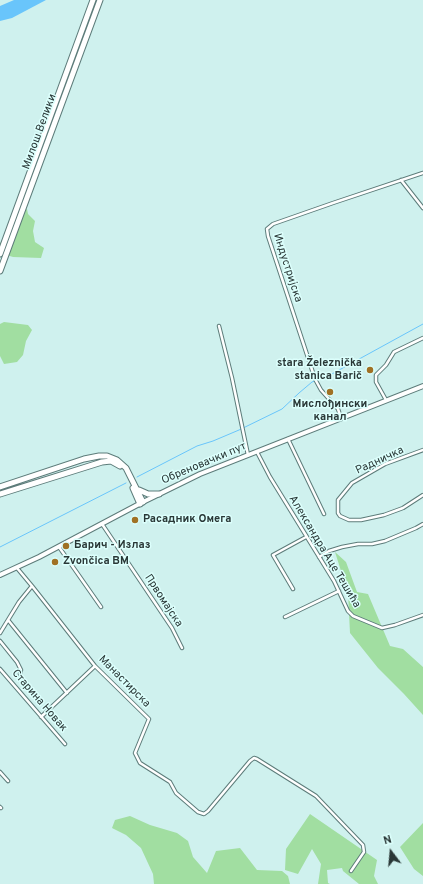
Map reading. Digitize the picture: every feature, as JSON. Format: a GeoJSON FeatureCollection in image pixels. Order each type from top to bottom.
{"type":"FeatureCollection","features":[{"type":"Feature","properties":{"kind":"highway","name":"Милош Велики"},"geometry":{"type":"LineString","coordinates":[[0,271],[71,68],[93,0]]}},
{"type":"Feature","properties":{"kind":"highway","name":"Милош Велики"},"geometry":{"type":"LineString","coordinates":[[0,254],[71,68],[100,0]]}},
{"type":"Feature","properties":{"kind":"highway"},"geometry":{"type":"LineString","coordinates":[[2,486],[84,459],[103,456],[114,459],[123,465],[138,489],[142,503]]}},
{"type":"Feature","properties":{"kind":"highway"},"geometry":{"type":"LineString","coordinates":[[0,494],[107,461],[115,463],[124,470],[142,503]]}},
{"type":"Feature","properties":{"kind":"highway"},"geometry":{"type":"LineString","coordinates":[[138,489],[148,494],[159,494]]}},
{"type":"Feature","properties":{"kind":"main road","name":"Обреновачки пут"},"geometry":{"type":"LineString","coordinates":[[0,575],[17,568],[200,474],[423,386]]}},
{"type":"Feature","properties":{"kind":"street","name":"Индустријска"},"geometry":{"type":"LineString","coordinates":[[342,418],[336,406],[321,390],[315,379],[268,236],[268,229],[273,224],[423,173]]}},
{"type":"Feature","properties":{"kind":"street"},"geometry":{"type":"LineString","coordinates":[[401,180],[423,208]]}},
{"type":"Feature","properties":{"kind":"street"},"geometry":{"type":"LineString","coordinates":[[219,326],[232,378],[248,455]]}},
{"type":"Feature","properties":{"kind":"street"},"geometry":{"type":"LineString","coordinates":[[386,401],[375,378],[387,364],[394,352],[423,338]]}},
{"type":"Feature","properties":{"kind":"street"},"geometry":{"type":"LineString","coordinates":[[288,439],[324,514]]}},
{"type":"Feature","properties":{"kind":"street","name":"Радничка"},"geometry":{"type":"LineString","coordinates":[[423,450],[386,464],[352,483],[338,500],[337,510],[342,518],[349,520],[361,520],[384,515],[403,508],[423,495]]}},
{"type":"Feature","properties":{"kind":"street","name":"Александра Аце Тешића"},"geometry":{"type":"LineString","coordinates":[[257,451],[270,477],[339,591],[348,612],[353,616],[382,628],[395,626],[423,615]]}},
{"type":"Feature","properties":{"kind":"street","name":"Првомајска"},"geometry":{"type":"LineString","coordinates":[[102,524],[172,628],[182,648]]}},
{"type":"Feature","properties":{"kind":"street"},"geometry":{"type":"LineString","coordinates":[[319,557],[335,549],[358,544],[372,544],[385,541],[423,524]]}},
{"type":"Feature","properties":{"kind":"street"},"geometry":{"type":"LineString","coordinates":[[293,589],[273,555],[306,537]]}},
{"type":"Feature","properties":{"kind":"street"},"geometry":{"type":"LineString","coordinates":[[59,546],[100,607]]}},
{"type":"Feature","properties":{"kind":"street","name":"Манастирска"},"geometry":{"type":"LineString","coordinates":[[17,568],[95,666],[148,719],[135,753],[140,763],[170,782],[176,793],[198,812],[204,814],[250,761],[256,758],[316,796],[363,845],[364,852],[351,871]]}},
{"type":"Feature","properties":{"kind":"street"},"geometry":{"type":"LineString","coordinates":[[0,633],[19,602],[32,586]]}},
{"type":"Feature","properties":{"kind":"street"},"geometry":{"type":"LineString","coordinates":[[285,617],[339,591]]}},
{"type":"Feature","properties":{"kind":"street"},"geometry":{"type":"LineString","coordinates":[[8,620],[67,693]]}},
{"type":"Feature","properties":{"kind":"street"},"geometry":{"type":"LineString","coordinates":[[0,641],[17,662],[21,670],[20,674]]}},
{"type":"Feature","properties":{"kind":"street"},"geometry":{"type":"LineString","coordinates":[[41,717],[95,666]]}},
{"type":"Feature","properties":{"kind":"street","name":"Старина Новак"},"geometry":{"type":"LineString","coordinates":[[0,669],[65,744]]}},
{"type":"Feature","properties":{"kind":"street"},"geometry":{"type":"LineString","coordinates":[[0,772],[8,781]]}},
{"type":"Feature","properties":{"kind":"green space"},"geometry":{"type":"Polygon","coordinates":[[[27,209],[28,214],[35,221],[33,231],[35,242],[44,248],[41,258],[13,257],[0,253],[0,243],[10,235],[16,226],[18,212],[27,209]]]}},
{"type":"Feature","properties":{"kind":"green space"},"geometry":{"type":"Polygon","coordinates":[[[4,322],[28,325],[32,330],[26,341],[23,355],[17,362],[4,364],[0,356],[0,324],[4,322]]]}},
{"type":"Feature","properties":{"kind":"green space"},"geometry":{"type":"Polygon","coordinates":[[[335,552],[346,562],[357,592],[368,594],[390,646],[403,649],[423,667],[423,715],[378,668],[350,633],[348,593],[335,552]]]}},
{"type":"Feature","properties":{"kind":"green space"},"geometry":{"type":"Polygon","coordinates":[[[310,814],[377,860],[374,876],[378,884],[359,884],[343,871],[342,868],[327,870],[328,883],[330,884],[318,884],[321,864],[312,849],[298,874],[285,870],[286,849],[310,814]]]}},
{"type":"Feature","properties":{"kind":"green space"},"geometry":{"type":"Polygon","coordinates":[[[130,816],[150,825],[177,833],[188,841],[193,857],[207,873],[216,851],[240,848],[257,870],[282,871],[288,876],[290,884],[154,884],[153,874],[141,848],[126,835],[112,828],[115,820],[130,816]]]}},
{"type":"Feature","properties":{"kind":"green space"},"geometry":{"type":"Polygon","coordinates":[[[423,823],[423,876],[414,869],[400,847],[423,823]]]}},
{"type":"Feature","properties":{"kind":"water"},"geometry":{"type":"Polygon","coordinates":[[[14,0],[46,0],[12,18],[0,21],[0,6],[14,0]]]}},
{"type":"Feature","properties":{"kind":"waterway"},"geometry":{"type":"LineString","coordinates":[[137,477],[197,446],[239,430],[282,409],[312,382],[330,375],[423,324]]}},
{"type":"Feature","properties":{"kind":"waterway"},"geometry":{"type":"LineString","coordinates":[[0,547],[126,483]]}},
{"type":"Feature","properties":{"kind":"place","name":"stara Železnička stanica Barič"},"geometry":{"type":"Point","coordinates":[370,370]}},
{"type":"Feature","properties":{"kind":"place","name":"Мислођински канал"},"geometry":{"type":"Point","coordinates":[330,392]}},
{"type":"Feature","properties":{"kind":"place","name":"Расадник Омега"},"geometry":{"type":"Point","coordinates":[135,520]}},
{"type":"Feature","properties":{"kind":"place","name":"Барич - Излаз"},"geometry":{"type":"Point","coordinates":[66,546]}},
{"type":"Feature","properties":{"kind":"place","name":"Zvončica BM"},"geometry":{"type":"Point","coordinates":[55,562]}}]}
